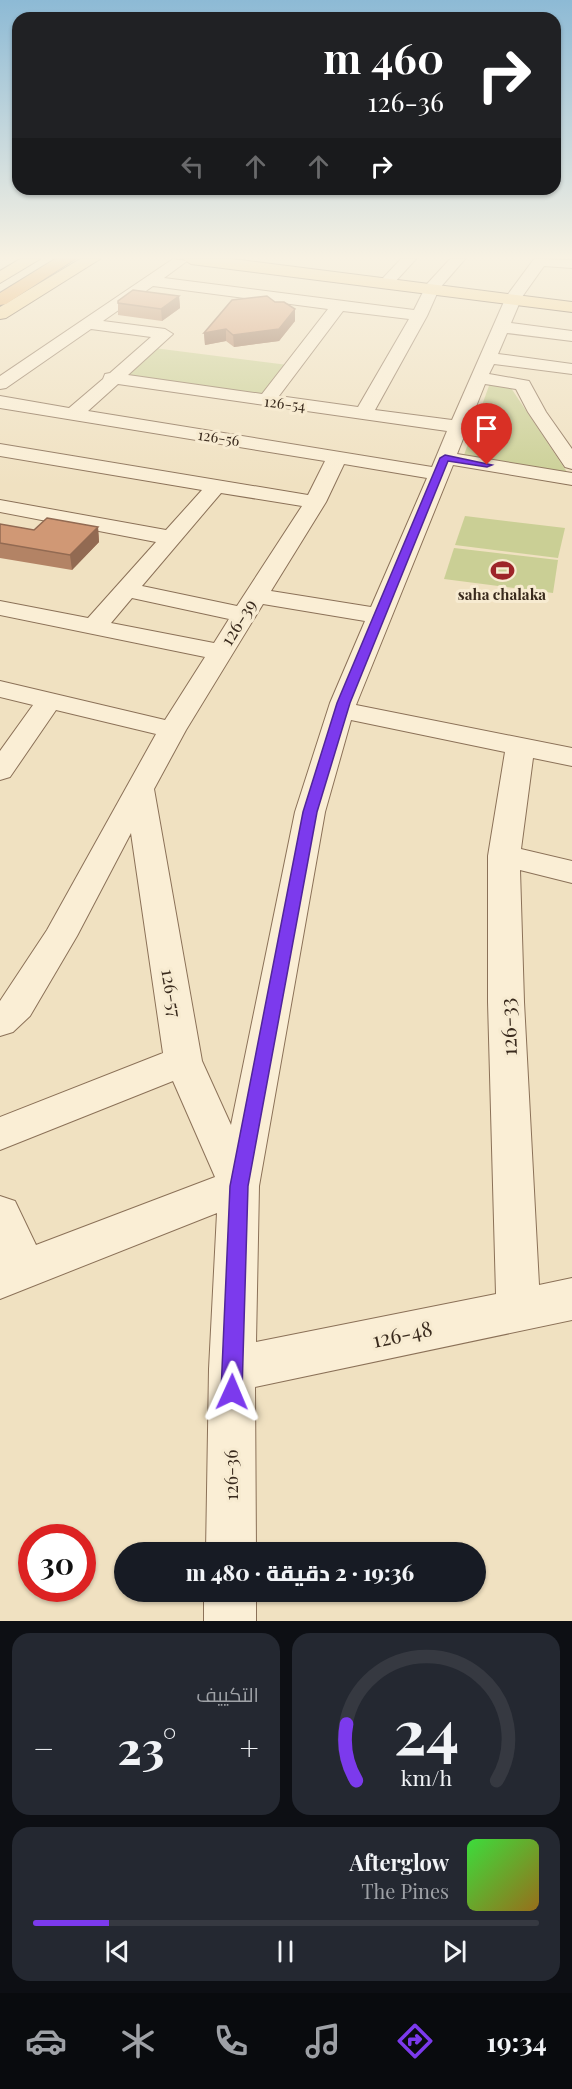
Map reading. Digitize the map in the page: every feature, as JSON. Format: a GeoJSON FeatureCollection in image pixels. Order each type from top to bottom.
{"type":"FeatureCollection","features":[{"type":"Feature","properties":{"kind":"street"},"geometry":{"type":"LineString","coordinates":[[0,384],[72,335]]}},
{"type":"Feature","properties":{"kind":"street"},"geometry":{"type":"LineString","coordinates":[[73,414],[111,378],[164,335]]}},
{"type":"Feature","properties":{"kind":"street"},"geometry":{"type":"LineString","coordinates":[[266,401],[317,335]]}},
{"type":"Feature","properties":{"kind":"street"},"geometry":{"type":"LineString","coordinates":[[364,413],[408,335]]}},
{"type":"Feature","properties":{"kind":"street","name":"126-36"},"geometry":{"type":"LineString","coordinates":[[231,1542],[232,1369],[239,1186],[310,812],[341,710],[497,335]]}},
{"type":"Feature","properties":{"kind":"street"},"geometry":{"type":"LineString","coordinates":[[483,368],[572,369]]}},
{"type":"Feature","properties":{"kind":"street"},"geometry":{"type":"LineString","coordinates":[[483,368],[523,385],[537,412],[572,463]]}},
{"type":"Feature","properties":{"kind":"street","name":"126-54"},"geometry":{"type":"LineString","coordinates":[[111,378],[458,427]]}},
{"type":"Feature","properties":{"kind":"street","name":"126-56"},"geometry":{"type":"LineString","coordinates":[[0,402],[338,456],[442,466]]}},
{"type":"Feature","properties":{"kind":"street"},"geometry":{"type":"LineString","coordinates":[[0,450],[315,502]]}},
{"type":"Feature","properties":{"kind":"street","name":"126-39"},"geometry":{"type":"LineString","coordinates":[[0,1022],[17,1005],[60,936],[172,730],[315,502],[338,456]]}},
{"type":"Feature","properties":{"kind":"street"},"geometry":{"type":"LineString","coordinates":[[442,466],[572,479]]}},
{"type":"Feature","properties":{"kind":"street"},"geometry":{"type":"LineString","coordinates":[[95,626],[216,486]]}},
{"type":"Feature","properties":{"kind":"street"},"geometry":{"type":"LineString","coordinates":[[0,506],[172,538]]}},
{"type":"Feature","properties":{"kind":"street"},"geometry":{"type":"LineString","coordinates":[[126,590],[249,605],[380,616]]}},
{"type":"Feature","properties":{"kind":"street"},"geometry":{"type":"LineString","coordinates":[[0,608],[220,652]]}},
{"type":"Feature","properties":{"kind":"street"},"geometry":{"type":"LineString","coordinates":[[0,689],[172,730]]}},
{"type":"Feature","properties":{"kind":"street"},"geometry":{"type":"LineString","coordinates":[[0,771],[50,700]]}},
{"type":"Feature","properties":{"kind":"street"},"geometry":{"type":"LineString","coordinates":[[341,710],[572,757]]}},
{"type":"Feature","properties":{"kind":"street","name":"126-33"},"geometry":{"type":"LineString","coordinates":[[518,1309],[506,1002],[504,856],[520,747]]}},
{"type":"Feature","properties":{"kind":"street","name":"126-57"},"geometry":{"type":"LineString","coordinates":[[140,790],[183,1061],[239,1186]]}},
{"type":"Feature","properties":{"kind":"street"},"geometry":{"type":"LineString","coordinates":[[504,856],[572,872]]}},
{"type":"Feature","properties":{"kind":"street"},"geometry":{"type":"LineString","coordinates":[[0,1134],[183,1061]]}},
{"type":"Feature","properties":{"kind":"street"},"geometry":{"type":"LineString","coordinates":[[0,1214],[13,1274],[239,1186]]}},
{"type":"Feature","properties":{"kind":"street","name":"126-48"},"geometry":{"type":"LineString","coordinates":[[232,1369],[572,1299]]}},
{"type":"Feature","properties":{"kind":"street"},"geometry":{"type":"LineString","coordinates":[[230,1602],[230,1621]]}},
{"type":"Feature","properties":{"kind":"green space"},"geometry":{"type":"Polygon","coordinates":[[[154,348],[288,365],[260,397],[122,376],[154,348]]]}},
{"type":"Feature","properties":{"kind":"green space"},"geometry":{"type":"Polygon","coordinates":[[[490,383],[509,385],[567,472],[464,455],[490,383]]]}},
{"type":"Feature","properties":{"kind":"green space","name":"saha chalaka"},"geometry":{"type":"Polygon","coordinates":[[[465,516],[565,528],[558,558],[455,545],[465,516]]]}},
{"type":"Feature","properties":{"kind":"green space","name":"saha chalaka"},"geometry":{"type":"Polygon","coordinates":[[[454,548],[558,560],[553,593],[444,579],[454,548]]]}},
{"type":"Feature","properties":{"kind":"building"},"geometry":{"type":"Polygon","coordinates":[[[47,518],[98,527],[70,555],[0,543],[0,524],[34,530],[47,518]]]}},
{"type":"Feature","properties":{"kind":"place","name":"saha chalaka"},"geometry":{"type":"Point","coordinates":[502,570]}},
{"type":"Feature","properties":{"kind":"route"},"geometry":{"type":"LineString","coordinates":[[232,1392],[239,1186],[310,812],[344,703],[445,458],[487,465]]}}]}
